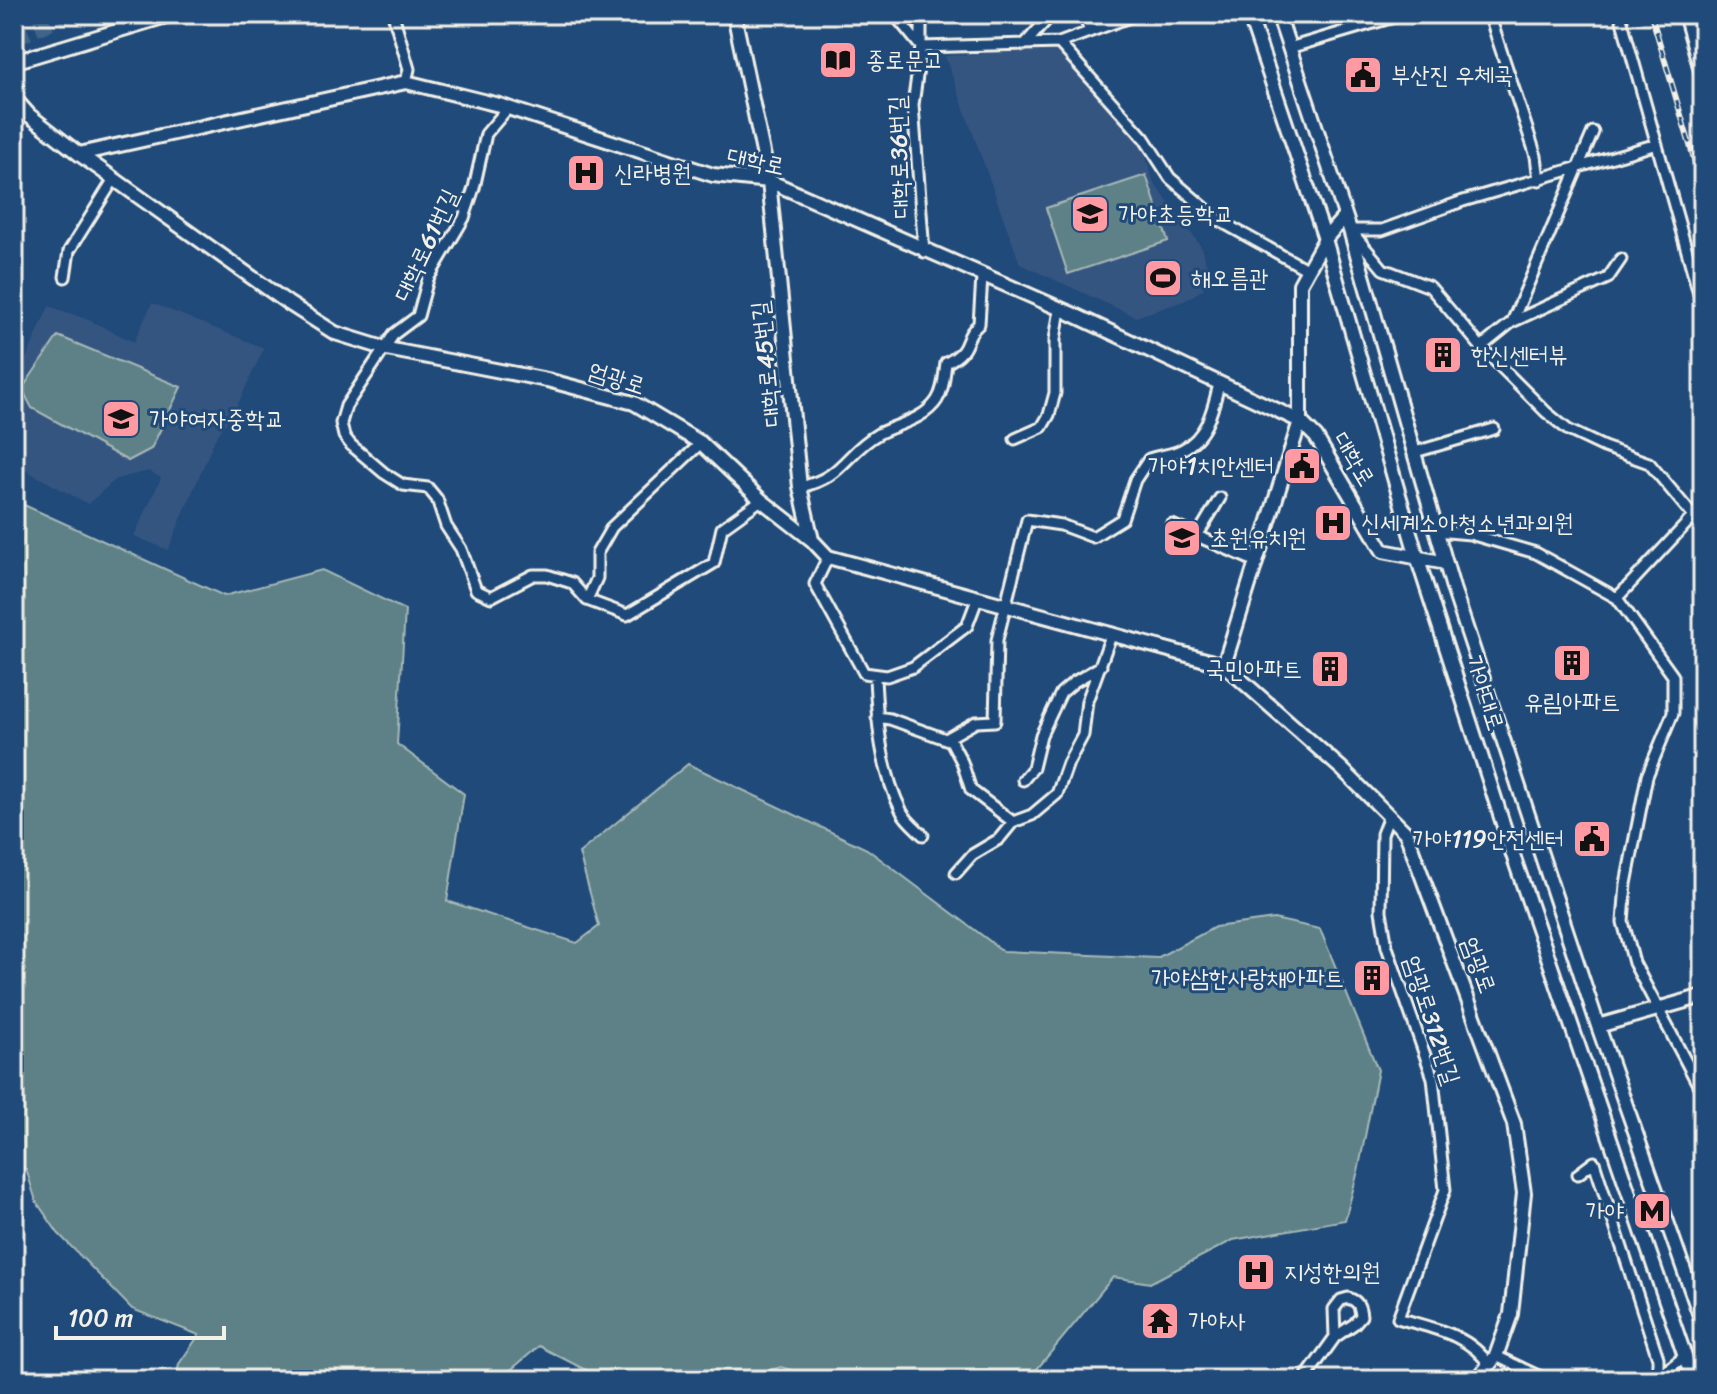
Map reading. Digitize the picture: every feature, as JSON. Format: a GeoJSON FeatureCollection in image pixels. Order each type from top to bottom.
{"type":"FeatureCollection","features":[{"type":"Feature","properties":{"kind":"main road"},"geometry":{"type":"LineString","coordinates":[[16,61],[173,14]]}},
{"type":"Feature","properties":{"kind":"main road","name":"대학로45번길"},"geometry":{"type":"LineString","coordinates":[[734,14],[769,181],[800,487],[812,540]]}},
{"type":"Feature","properties":{"kind":"main road","name":"가야대로"},"geometry":{"type":"LineString","coordinates":[[1249,14],[1325,239],[1417,557],[1515,861],[1693,1380]]}},
{"type":"Feature","properties":{"kind":"main road","name":"가야대로"},"geometry":{"type":"LineString","coordinates":[[1278,14],[1350,230],[1446,563],[1598,1026],[1703,1324]]}},
{"type":"Feature","properties":{"kind":"main road"},"geometry":{"type":"LineString","coordinates":[[1685,14],[1703,77]]}},
{"type":"Feature","properties":{"kind":"main road","name":"대학로"},"geometry":{"type":"LineString","coordinates":[[79,154],[406,82],[508,108],[713,175],[769,181],[924,252],[1060,309],[1300,421],[1316,437],[1383,551],[1446,563]]}},
{"type":"Feature","properties":{"kind":"main road","name":"엄광로"},"geometry":{"type":"LineString","coordinates":[[14,98],[29,115],[79,154],[335,333],[387,349],[547,380],[634,403],[701,443],[828,557],[1224,665],[1342,769],[1406,833],[1514,1124],[1524,1193],[1511,1314],[1492,1360],[1477,1380]]}},
{"type":"Feature","properties":{"kind":"main road","name":"대학로"},"geometry":{"type":"LineString","coordinates":[[1258,558],[1300,421],[1300,284],[1325,239],[1345,216]]}},
{"type":"Feature","properties":{"kind":"main road"},"geometry":{"type":"LineString","coordinates":[[1224,665],[1258,558]]}},
{"type":"Feature","properties":{"kind":"main road"},"geometry":{"type":"LineString","coordinates":[[1598,1026],[1703,996]]}},
{"type":"Feature","properties":{"kind":"street"},"geometry":{"type":"LineString","coordinates":[[393,14],[409,69],[406,82]]}},
{"type":"Feature","properties":{"kind":"street"},"geometry":{"type":"LineString","coordinates":[[894,14],[921,47],[1059,43],[1138,14]]}},
{"type":"Feature","properties":{"kind":"street","name":"대학로36번길"},"geometry":{"type":"LineString","coordinates":[[921,14],[921,47],[913,105],[924,252]]}},
{"type":"Feature","properties":{"kind":"street"},"geometry":{"type":"LineString","coordinates":[[1024,45],[1052,14]]}},
{"type":"Feature","properties":{"kind":"street"},"geometry":{"type":"LineString","coordinates":[[1083,14],[1090,31]]}},
{"type":"Feature","properties":{"kind":"street"},"geometry":{"type":"LineString","coordinates":[[1289,48],[1404,14]]}},
{"type":"Feature","properties":{"kind":"street"},"geometry":{"type":"LineString","coordinates":[[1620,14],[1703,308]]}},
{"type":"Feature","properties":{"kind":"street"},"geometry":{"type":"LineString","coordinates":[[1492,23],[1536,156],[1539,180]]}},
{"type":"Feature","properties":{"kind":"street"},"geometry":{"type":"LineString","coordinates":[[1059,43],[1144,138],[1170,178],[1220,221],[1308,270]]}},
{"type":"Feature","properties":{"kind":"street","name":"대학로61번길"},"geometry":{"type":"LineString","coordinates":[[508,108],[486,134],[464,218],[428,279],[418,316],[394,334],[387,349],[346,406],[341,423],[344,436],[355,450],[384,473],[403,485],[428,488],[437,499],[476,590],[491,597],[533,575],[547,575],[572,583],[587,600]]}},
{"type":"Feature","properties":{"kind":"street"},"geometry":{"type":"LineString","coordinates":[[1512,322],[1593,132]]}},
{"type":"Feature","properties":{"kind":"street"},"geometry":{"type":"LineString","coordinates":[[1350,230],[1382,230],[1463,201],[1657,144]]}},
{"type":"Feature","properties":{"kind":"street"},"geometry":{"type":"LineString","coordinates":[[65,277],[69,251],[114,179]]}},
{"type":"Feature","properties":{"kind":"street"},"geometry":{"type":"LineString","coordinates":[[1350,230],[1383,269],[1430,287],[1481,347],[1546,412],[1568,430],[1649,463],[1694,517]]}},
{"type":"Feature","properties":{"kind":"street"},"geometry":{"type":"LineString","coordinates":[[1481,347],[1512,322],[1608,278],[1621,259]]}},
{"type":"Feature","properties":{"kind":"street"},"geometry":{"type":"LineString","coordinates":[[800,487],[820,483],[830,477],[878,434],[910,422],[936,402],[943,387],[946,363],[959,356],[967,346],[971,330],[979,324],[982,277]]}},
{"type":"Feature","properties":{"kind":"street"},"geometry":{"type":"LineString","coordinates":[[1015,439],[1042,427],[1049,415],[1055,393],[1055,340],[1060,309]]}},
{"type":"Feature","properties":{"kind":"street"},"geometry":{"type":"LineString","coordinates":[[946,739],[976,722],[995,721],[997,640],[1027,520],[1061,525],[1093,537],[1109,529],[1122,519],[1135,480],[1149,459],[1179,452],[1197,439],[1213,413],[1219,384]]}},
{"type":"Feature","properties":{"kind":"street"},"geometry":{"type":"LineString","coordinates":[[1415,452],[1494,429]]}},
{"type":"Feature","properties":{"kind":"street"},"geometry":{"type":"LineString","coordinates":[[701,443],[612,527],[597,553],[597,578],[587,600],[627,615],[714,563],[722,528],[761,500]]}},
{"type":"Feature","properties":{"kind":"street"},"geometry":{"type":"LineString","coordinates":[[1197,536],[1220,498]]}},
{"type":"Feature","properties":{"kind":"street"},"geometry":{"type":"LineString","coordinates":[[1617,598],[1703,506]]}},
{"type":"Feature","properties":{"kind":"street"},"geometry":{"type":"LineString","coordinates":[[1172,525],[1258,558]]}},
{"type":"Feature","properties":{"kind":"street"},"geometry":{"type":"LineString","coordinates":[[1436,531],[1470,534],[1536,553],[1617,598],[1673,676],[1673,713],[1647,776],[1626,884],[1623,922],[1634,963],[1703,1094]]}},
{"type":"Feature","properties":{"kind":"street"},"geometry":{"type":"LineString","coordinates":[[828,557],[815,584],[864,673],[875,677],[913,667],[967,626],[978,597]]}},
{"type":"Feature","properties":{"kind":"street"},"geometry":{"type":"LineString","coordinates":[[956,873],[972,855],[999,839],[1013,822],[1032,815],[1057,794],[1068,763],[1083,735],[1087,701],[1112,633]]}},
{"type":"Feature","properties":{"kind":"street"},"geometry":{"type":"LineString","coordinates":[[1023,780],[1033,768],[1041,735],[1061,693],[1101,666]]}},
{"type":"Feature","properties":{"kind":"street"},"geometry":{"type":"LineString","coordinates":[[875,677],[877,717],[888,774],[903,814],[923,835]]}},
{"type":"Feature","properties":{"kind":"street"},"geometry":{"type":"LineString","coordinates":[[877,717],[951,741],[971,790],[1013,822]]}},
{"type":"Feature","properties":{"kind":"street","name":"엄광로312번길"},"geometry":{"type":"LineString","coordinates":[[1389,816],[1382,834],[1381,911],[1387,947],[1433,1078],[1445,1190],[1398,1318],[1463,1339],[1492,1360]]}},
{"type":"Feature","properties":{"kind":"street"},"geometry":{"type":"LineString","coordinates":[[1578,1174],[1594,1162],[1658,1358],[1656,1378]]}},
{"type":"Feature","properties":{"kind":"street"},"geometry":{"type":"LineString","coordinates":[[1304,1380],[1335,1337],[1361,1316],[1359,1305],[1348,1298],[1334,1309],[1335,1337]]}},
{"type":"Feature","properties":{"kind":"street"},"geometry":{"type":"LineString","coordinates":[[1656,1378],[1685,1356]]}},
{"type":"Feature","properties":{"kind":"street"},"geometry":{"type":"LineString","coordinates":[[1492,1360],[1547,1380]]}},
{"type":"Feature","properties":{"kind":"shaded area","name":"가야초등학교"},"geometry":{"type":"Polygon","coordinates":[[[1062,49],[1140,139],[1154,183],[1200,245],[1208,268],[1206,284],[1184,301],[1136,317],[1020,264],[945,56],[1062,49]]]}},
{"type":"Feature","properties":{"kind":"shaded area","name":"가야여자중학교"},"geometry":{"type":"Polygon","coordinates":[[[152,303],[264,348],[236,408],[215,439],[168,550],[134,536],[161,478],[149,471],[116,479],[88,504],[25,470],[14,430],[14,387],[49,306],[89,320],[134,342],[152,303]]]}},
{"type":"Feature","properties":{"kind":"green space"},"geometry":{"type":"Polygon","coordinates":[[[1146,175],[1168,241],[1068,274],[1046,208],[1146,175]]]}},
{"type":"Feature","properties":{"kind":"green space"},"geometry":{"type":"Polygon","coordinates":[[[58,336],[181,387],[151,449],[128,461],[32,408],[22,389],[58,336]]]}},
{"type":"Feature","properties":{"kind":"green space"},"geometry":{"type":"Polygon","coordinates":[[[14,471],[24,505],[224,596],[322,570],[405,610],[397,744],[464,794],[447,901],[577,943],[599,926],[579,853],[688,764],[867,849],[1003,951],[1157,958],[1215,927],[1274,919],[1320,929],[1378,1070],[1345,1220],[1233,1240],[1150,1283],[1113,1277],[1028,1380],[822,1380],[781,1367],[738,1380],[605,1380],[539,1346],[499,1380],[176,1380],[179,1364],[199,1335],[132,1309],[58,1233],[36,1201],[26,1169],[14,1165],[14,471]]]}},
{"type":"Feature","properties":{"kind":"tunnel"},"geometry":{"type":"LineString","coordinates":[[14,38],[69,14]]}},
{"type":"Feature","properties":{"kind":"railway"},"geometry":{"type":"LineString","coordinates":[[1651,14],[1703,189]]}},
{"type":"Feature","properties":{"kind":"place","name":"종로문고"},"geometry":{"type":"Point","coordinates":[838,60]}},
{"type":"Feature","properties":{"kind":"place","name":"부산진 우체국"},"geometry":{"type":"Point","coordinates":[1363,75]}},
{"type":"Feature","properties":{"kind":"place","name":"신라병원"},"geometry":{"type":"Point","coordinates":[586,173]}},
{"type":"Feature","properties":{"kind":"place","name":"가야초등학교"},"geometry":{"type":"Point","coordinates":[1090,214]}},
{"type":"Feature","properties":{"kind":"place","name":"해오름관"},"geometry":{"type":"Point","coordinates":[1163,278]}},
{"type":"Feature","properties":{"kind":"place","name":"한신센터뷰"},"geometry":{"type":"Point","coordinates":[1443,355]}},
{"type":"Feature","properties":{"kind":"place","name":"가야여자중학교"},"geometry":{"type":"Point","coordinates":[121,419]}},
{"type":"Feature","properties":{"kind":"place","name":"가야1치안센터"},"geometry":{"type":"Point","coordinates":[1302,466]}},
{"type":"Feature","properties":{"kind":"place","name":"신세계소아청소년과의원"},"geometry":{"type":"Point","coordinates":[1333,523]}},
{"type":"Feature","properties":{"kind":"place","name":"초원유치원"},"geometry":{"type":"Point","coordinates":[1182,538]}},
{"type":"Feature","properties":{"kind":"place","name":"유림아파트"},"geometry":{"type":"Point","coordinates":[1572,663]}},
{"type":"Feature","properties":{"kind":"place","name":"국민아파트"},"geometry":{"type":"Point","coordinates":[1330,669]}},
{"type":"Feature","properties":{"kind":"place","name":"가야119안전센터"},"geometry":{"type":"Point","coordinates":[1592,839]}},
{"type":"Feature","properties":{"kind":"place","name":"가야삼한사랑채아파트"},"geometry":{"type":"Point","coordinates":[1372,978]}},
{"type":"Feature","properties":{"kind":"place","name":"가야"},"geometry":{"type":"Point","coordinates":[1652,1211]}},
{"type":"Feature","properties":{"kind":"place","name":"지성한의원"},"geometry":{"type":"Point","coordinates":[1256,1272]}},
{"type":"Feature","properties":{"kind":"place","name":"가야사"},"geometry":{"type":"Point","coordinates":[1160,1321]}}]}
